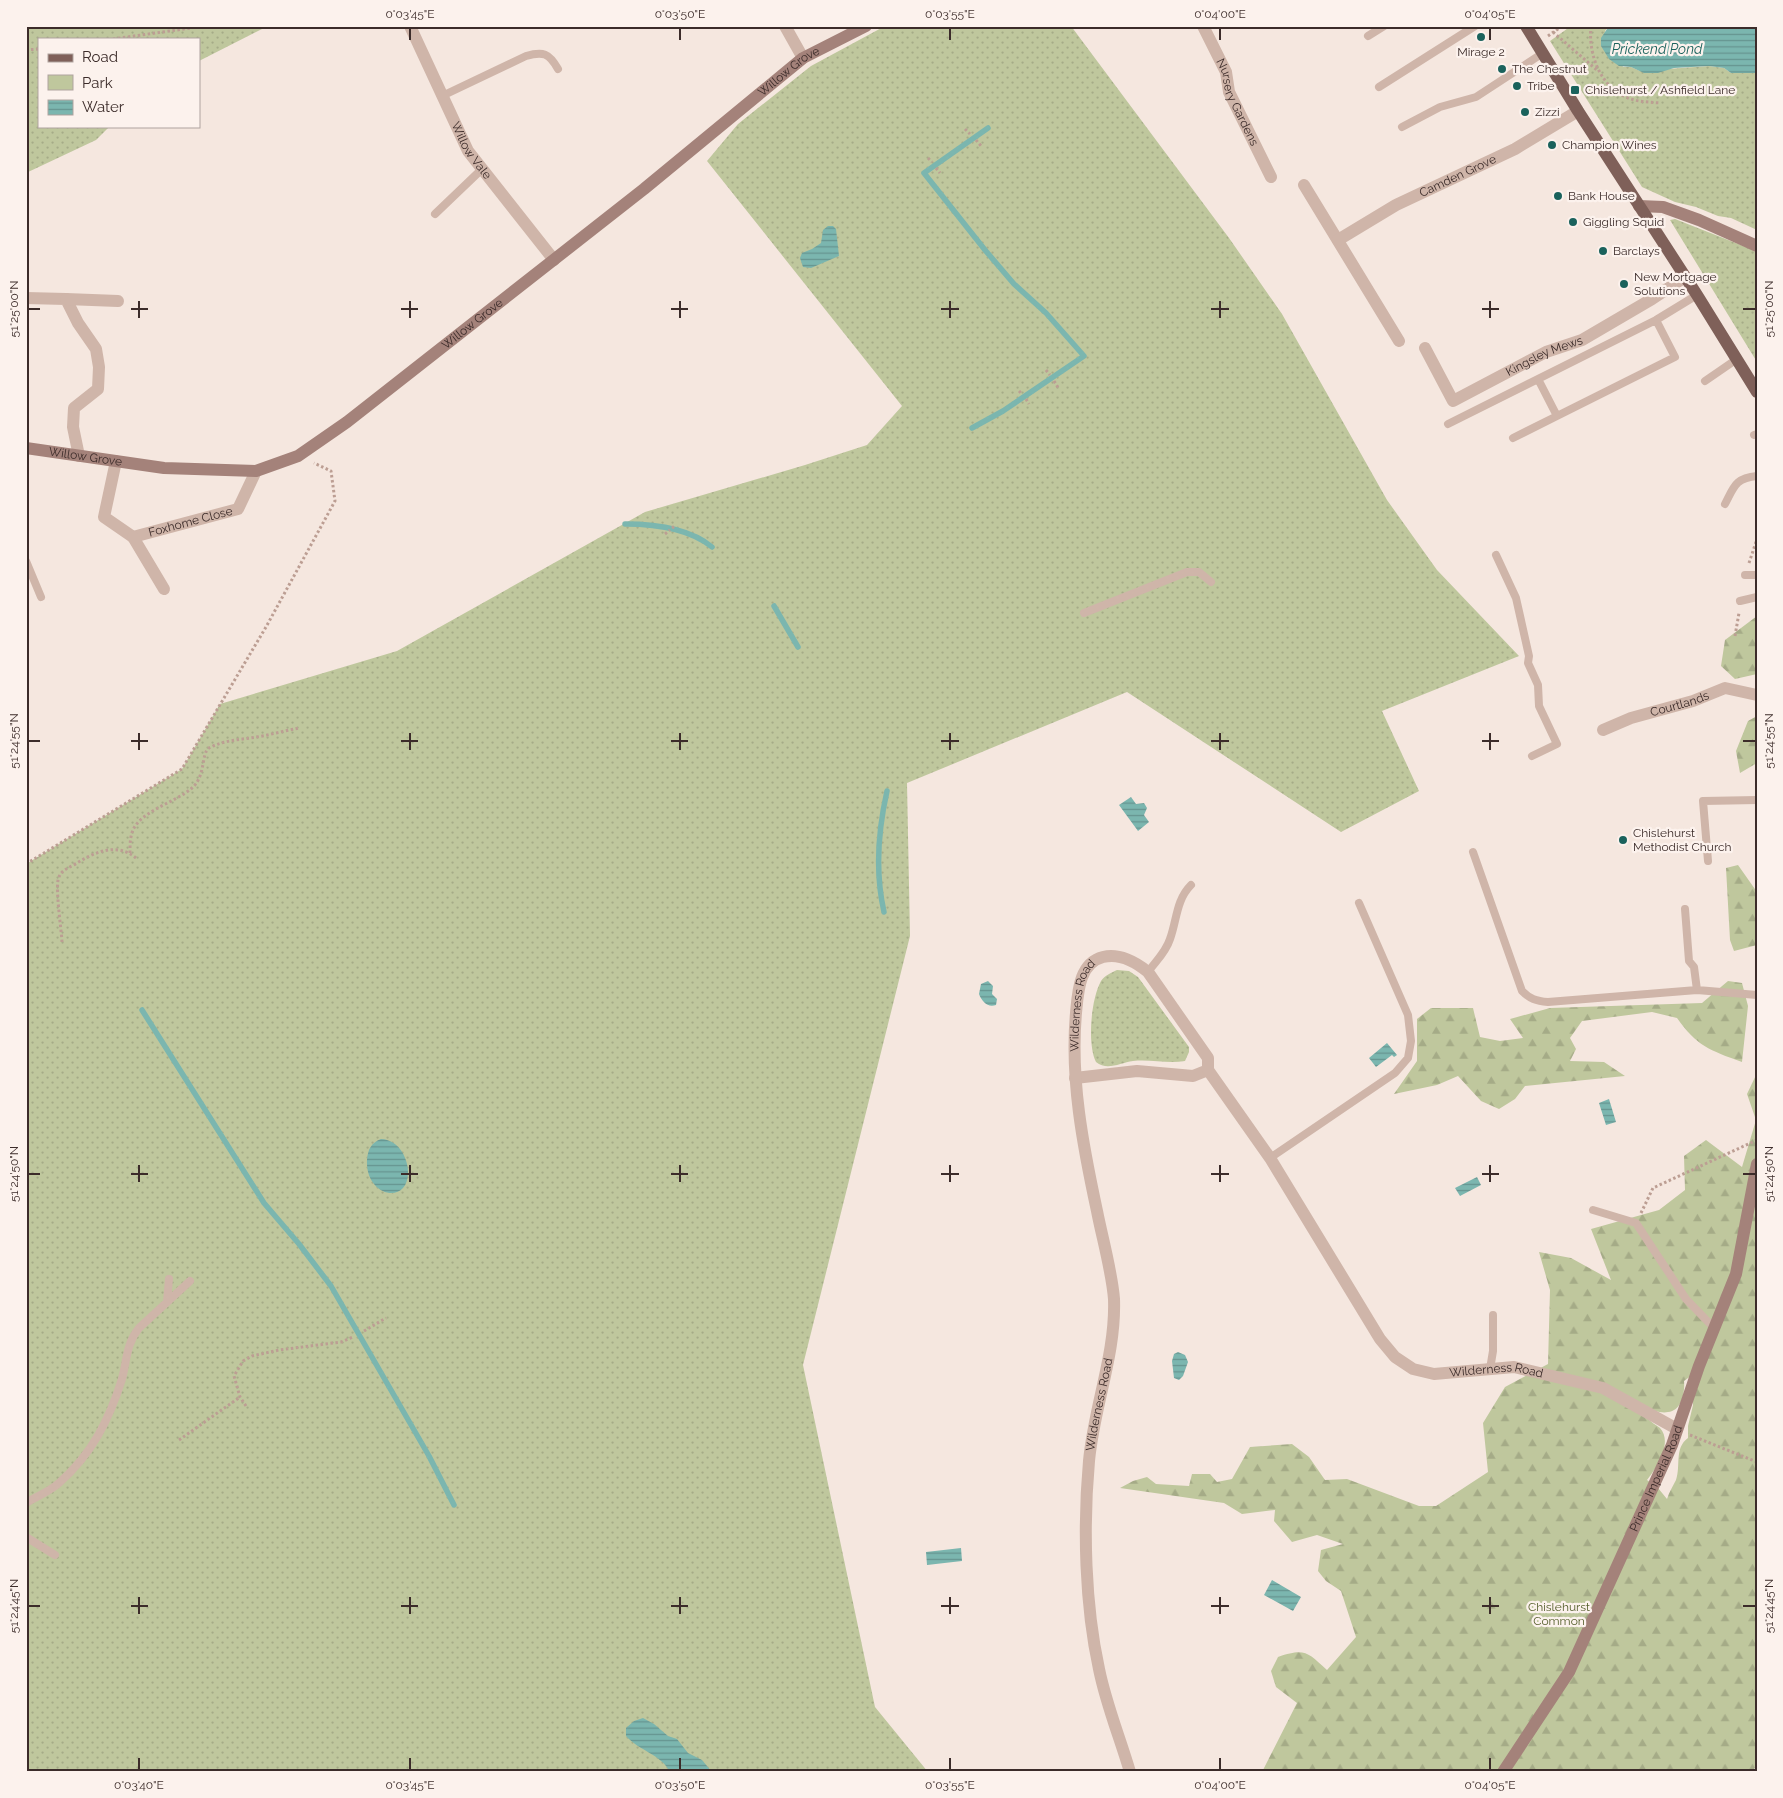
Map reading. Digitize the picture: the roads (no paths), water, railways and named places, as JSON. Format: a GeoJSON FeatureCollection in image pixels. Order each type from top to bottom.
{"type":"FeatureCollection","features":[{"type":"Feature","properties":{"kind":"main road"},"geometry":{"type":"LineString","coordinates":[[1526,26],[1757,392]]}},
{"type":"Feature","properties":{"kind":"street","name":"Willow Vale"},"geometry":{"type":"LineString","coordinates":[[410,26],[468,151],[554,260]]}},
{"type":"Feature","properties":{"kind":"street"},"geometry":{"type":"LineString","coordinates":[[785,26],[804,58]]}},
{"type":"Feature","properties":{"kind":"street","name":"Willow Grove"},"geometry":{"type":"LineString","coordinates":[[26,448],[164,468],[256,471],[298,456],[347,422],[644,190],[804,58],[866,26]]}},
{"type":"Feature","properties":{"kind":"street","name":"Nursery Gardens"},"geometry":{"type":"LineString","coordinates":[[1202,26],[1226,72],[1229,92],[1271,177]]}},
{"type":"Feature","properties":{"kind":"street","name":"Camden Grove"},"geometry":{"type":"LineString","coordinates":[[1338,240],[1396,205],[1516,149],[1578,111]]}},
{"type":"Feature","properties":{"kind":"street"},"geometry":{"type":"LineString","coordinates":[[1304,185],[1399,341]]}},
{"type":"Feature","properties":{"kind":"street"},"geometry":{"type":"LineString","coordinates":[[1639,206],[1663,207],[1699,220],[1757,246]]}},
{"type":"Feature","properties":{"kind":"street","name":"Kingsley Mews"},"geometry":{"type":"LineString","coordinates":[[1425,348],[1453,401],[1546,352],[1582,340],[1652,299],[1685,277]]}},
{"type":"Feature","properties":{"kind":"street"},"geometry":{"type":"LineString","coordinates":[[26,298],[118,301]]}},
{"type":"Feature","properties":{"kind":"street"},"geometry":{"type":"LineString","coordinates":[[66,299],[78,323],[96,349],[99,367],[98,389],[74,408],[73,428],[79,456]]}},
{"type":"Feature","properties":{"kind":"street","name":"Foxhome Close"},"geometry":{"type":"LineString","coordinates":[[116,461],[104,517],[133,537],[164,589]]}},
{"type":"Feature","properties":{"kind":"street","name":"Foxhome Close"},"geometry":{"type":"LineString","coordinates":[[133,537],[238,509],[256,471]]}},
{"type":"Feature","properties":{"kind":"street","name":"Courtlands"},"geometry":{"type":"LineString","coordinates":[[1603,730],[1631,718],[1693,701],[1725,688],[1757,695]]}},
{"type":"Feature","properties":{"kind":"street","name":"Wilderness Road"},"geometry":{"type":"LineString","coordinates":[[1130,1772],[1099,1670],[1091,1612],[1086,1551],[1089,1463],[1113,1327],[1114,1297],[1086,1161],[1075,1078],[1074,1038],[1080,986],[1085,970],[1095,960],[1109,956],[1119,957],[1138,964],[1148,972],[1208,1058],[1208,1070],[1270,1158],[1380,1339],[1395,1357],[1413,1369],[1434,1374],[1514,1367],[1603,1388],[1677,1429]]}},
{"type":"Feature","properties":{"kind":"street"},"geometry":{"type":"LineString","coordinates":[[1075,1078],[1138,1071],[1193,1076],[1208,1070]]}},
{"type":"Feature","properties":{"kind":"street","name":"Prince Imperial Road"},"geometry":{"type":"LineString","coordinates":[[1503,1772],[1569,1672],[1672,1446],[1699,1366],[1736,1274],[1757,1164]]}},
{"type":"Feature","properties":{"kind":"lane"},"geometry":{"type":"LineString","coordinates":[[1368,36],[1384,26]]}},
{"type":"Feature","properties":{"kind":"lane"},"geometry":{"type":"LineString","coordinates":[[1378,87],[1475,26]]}},
{"type":"Feature","properties":{"kind":"lane"},"geometry":{"type":"LineString","coordinates":[[442,96],[526,56],[537,53],[547,55],[553,60],[558,69]]}},
{"type":"Feature","properties":{"kind":"lane"},"geometry":{"type":"LineString","coordinates":[[1402,127],[1440,107],[1476,97],[1543,53]]}},
{"type":"Feature","properties":{"kind":"lane"},"geometry":{"type":"LineString","coordinates":[[435,214],[482,170]]}},
{"type":"Feature","properties":{"kind":"lane"},"geometry":{"type":"LineString","coordinates":[[1448,424],[1656,320],[1697,295]]}},
{"type":"Feature","properties":{"kind":"lane"},"geometry":{"type":"LineString","coordinates":[[1513,438],[1675,356],[1656,320]]}},
{"type":"Feature","properties":{"kind":"lane"},"geometry":{"type":"LineString","coordinates":[[1705,381],[1737,359]]}},
{"type":"Feature","properties":{"kind":"lane"},"geometry":{"type":"LineString","coordinates":[[1538,379],[1557,416]]}},
{"type":"Feature","properties":{"kind":"lane"},"geometry":{"type":"LineString","coordinates":[[1725,504],[1737,482],[1745,478],[1757,476]]}},
{"type":"Feature","properties":{"kind":"lane"},"geometry":{"type":"LineString","coordinates":[[1496,555],[1516,598],[1528,663],[1538,685],[1539,706],[1557,744],[1532,756]]}},
{"type":"Feature","properties":{"kind":"lane"},"geometry":{"type":"LineString","coordinates":[[26,561],[41,597]]}},
{"type":"Feature","properties":{"kind":"lane"},"geometry":{"type":"LineString","coordinates":[[1084,613],[1187,572],[1199,572],[1211,582]]}},
{"type":"Feature","properties":{"kind":"lane"},"geometry":{"type":"LineString","coordinates":[[1745,575],[1757,575]]}},
{"type":"Feature","properties":{"kind":"lane"},"geometry":{"type":"LineString","coordinates":[[1740,601],[1757,597]]}},
{"type":"Feature","properties":{"kind":"lane"},"geometry":{"type":"LineString","coordinates":[[1708,861],[1703,801],[1757,800]]}},
{"type":"Feature","properties":{"kind":"lane"},"geometry":{"type":"LineString","coordinates":[[1473,852],[1522,991],[1528,997],[1548,1002],[1697,990],[1757,995]]}},
{"type":"Feature","properties":{"kind":"lane"},"geometry":{"type":"LineString","coordinates":[[1148,972],[1170,942],[1176,912],[1185,891],[1191,884]]}},
{"type":"Feature","properties":{"kind":"lane"},"geometry":{"type":"LineString","coordinates":[[1270,1158],[1395,1073],[1408,1058],[1411,1041],[1408,1014],[1360,902]]}},
{"type":"Feature","properties":{"kind":"lane"},"geometry":{"type":"LineString","coordinates":[[1684,909],[1689,961],[1694,967],[1697,990]]}},
{"type":"Feature","properties":{"kind":"lane"},"geometry":{"type":"LineString","coordinates":[[1593,1210],[1636,1223],[1686,1299],[1715,1329]]}},
{"type":"Feature","properties":{"kind":"lane"},"geometry":{"type":"LineString","coordinates":[[167,1302],[169,1279]]}},
{"type":"Feature","properties":{"kind":"lane"},"geometry":{"type":"LineString","coordinates":[[26,1503],[60,1483],[96,1442],[108,1418],[122,1377],[127,1349],[132,1337],[190,1282]]}},
{"type":"Feature","properties":{"kind":"lane"},"geometry":{"type":"LineString","coordinates":[[1490,1369],[1493,1352],[1492,1315]]}},
{"type":"Feature","properties":{"kind":"lane"},"geometry":{"type":"LineString","coordinates":[[26,1537],[55,1555]]}},
{"type":"Feature","properties":{"kind":"water","name":"Prickend Pond"},"geometry":{"type":"Polygon","coordinates":[[[1609,26],[1757,26],[1757,73],[1731,73],[1724,68],[1709,66],[1674,68],[1658,73],[1644,73],[1631,67],[1619,66],[1609,59],[1601,46],[1601,38],[1609,26]]]}},
{"type":"Feature","properties":{"kind":"water"},"geometry":{"type":"Polygon","coordinates":[[[828,226],[833,226],[836,229],[839,256],[811,268],[803,267],[800,258],[802,253],[821,243],[823,230],[828,226]]]}},
{"type":"Feature","properties":{"kind":"water"},"geometry":{"type":"Polygon","coordinates":[[[1131,797],[1136,804],[1144,803],[1147,808],[1144,815],[1149,822],[1138,831],[1119,805],[1131,797]]]}},
{"type":"Feature","properties":{"kind":"water"},"geometry":{"type":"Polygon","coordinates":[[[988,981],[993,986],[992,994],[997,999],[996,1005],[990,1006],[986,1004],[979,994],[981,984],[988,981]]]}},
{"type":"Feature","properties":{"kind":"water"},"geometry":{"type":"Polygon","coordinates":[[[1387,1043],[1397,1055],[1394,1057],[1392,1055],[1376,1067],[1369,1058],[1387,1043]]]}},
{"type":"Feature","properties":{"kind":"water"},"geometry":{"type":"Polygon","coordinates":[[[1609,1099],[1616,1122],[1606,1125],[1599,1103],[1609,1099]]]}},
{"type":"Feature","properties":{"kind":"water"},"geometry":{"type":"Polygon","coordinates":[[[381,1139],[392,1142],[397,1146],[406,1160],[408,1171],[406,1182],[402,1189],[395,1193],[379,1189],[368,1173],[367,1160],[369,1150],[375,1142],[381,1139]]]}},
{"type":"Feature","properties":{"kind":"water"},"geometry":{"type":"Polygon","coordinates":[[[1477,1177],[1481,1185],[1460,1196],[1455,1188],[1477,1177]]]}},
{"type":"Feature","properties":{"kind":"water"},"geometry":{"type":"Polygon","coordinates":[[[1178,1352],[1185,1355],[1188,1362],[1183,1376],[1179,1380],[1174,1378],[1172,1361],[1174,1354],[1178,1352]]]}},
{"type":"Feature","properties":{"kind":"water"},"geometry":{"type":"Polygon","coordinates":[[[961,1548],[962,1561],[927,1565],[926,1552],[961,1548]]]}},
{"type":"Feature","properties":{"kind":"water"},"geometry":{"type":"Polygon","coordinates":[[[1272,1580],[1301,1597],[1293,1611],[1264,1595],[1272,1580]]]}},
{"type":"Feature","properties":{"kind":"water"},"geometry":{"type":"Polygon","coordinates":[[[643,1718],[654,1724],[668,1736],[677,1739],[688,1753],[702,1760],[712,1772],[670,1772],[661,1761],[626,1736],[626,1728],[634,1721],[643,1718]]]}},
{"type":"Feature","properties":{"kind":"waterway"},"geometry":{"type":"LineString","coordinates":[[972,428],[1003,411],[1084,356],[1046,313],[1014,284],[924,173],[988,128]]}},
{"type":"Feature","properties":{"kind":"waterway"},"geometry":{"type":"LineString","coordinates":[[625,524],[671,528],[693,535],[712,547]]}},
{"type":"Feature","properties":{"kind":"waterway"},"geometry":{"type":"LineString","coordinates":[[774,606],[798,647]]}},
{"type":"Feature","properties":{"kind":"waterway"},"geometry":{"type":"LineString","coordinates":[[884,912],[879,882],[879,852],[881,821],[887,791]]}},
{"type":"Feature","properties":{"kind":"waterway"},"geometry":{"type":"LineString","coordinates":[[142,1010],[264,1203],[331,1286],[429,1456],[454,1505]]}},
{"type":"Feature","properties":{"kind":"place","name":"Mirage 2"},"geometry":{"type":"Point","coordinates":[1481,37]}},
{"type":"Feature","properties":{"kind":"place","name":"The Chestnut"},"geometry":{"type":"Point","coordinates":[1502,69]}},
{"type":"Feature","properties":{"kind":"place","name":"Tribe"},"geometry":{"type":"Point","coordinates":[1517,86]}},
{"type":"Feature","properties":{"kind":"place","name":"Chislehurst / Ashfield Lane"},"geometry":{"type":"Point","coordinates":[1575,90]}},
{"type":"Feature","properties":{"kind":"place","name":"Zizzi"},"geometry":{"type":"Point","coordinates":[1525,112]}},
{"type":"Feature","properties":{"kind":"place","name":"Champion Wines"},"geometry":{"type":"Point","coordinates":[1552,145]}},
{"type":"Feature","properties":{"kind":"place","name":"Bank House"},"geometry":{"type":"Point","coordinates":[1558,196]}},
{"type":"Feature","properties":{"kind":"place","name":"Giggling Squid"},"geometry":{"type":"Point","coordinates":[1573,222]}},
{"type":"Feature","properties":{"kind":"place","name":"Barclays"},"geometry":{"type":"Point","coordinates":[1603,251]}},
{"type":"Feature","properties":{"kind":"place","name":"New Mortgage Solutions"},"geometry":{"type":"Point","coordinates":[1624,284]}},
{"type":"Feature","properties":{"kind":"place","name":"Chislehurst Methodist Church"},"geometry":{"type":"Point","coordinates":[1623,840]}},
{"type":"Feature","properties":{"kind":"park label","name":"Chislehurst Common"},"geometry":{"type":"Point","coordinates":[1559,1614]}}]}
